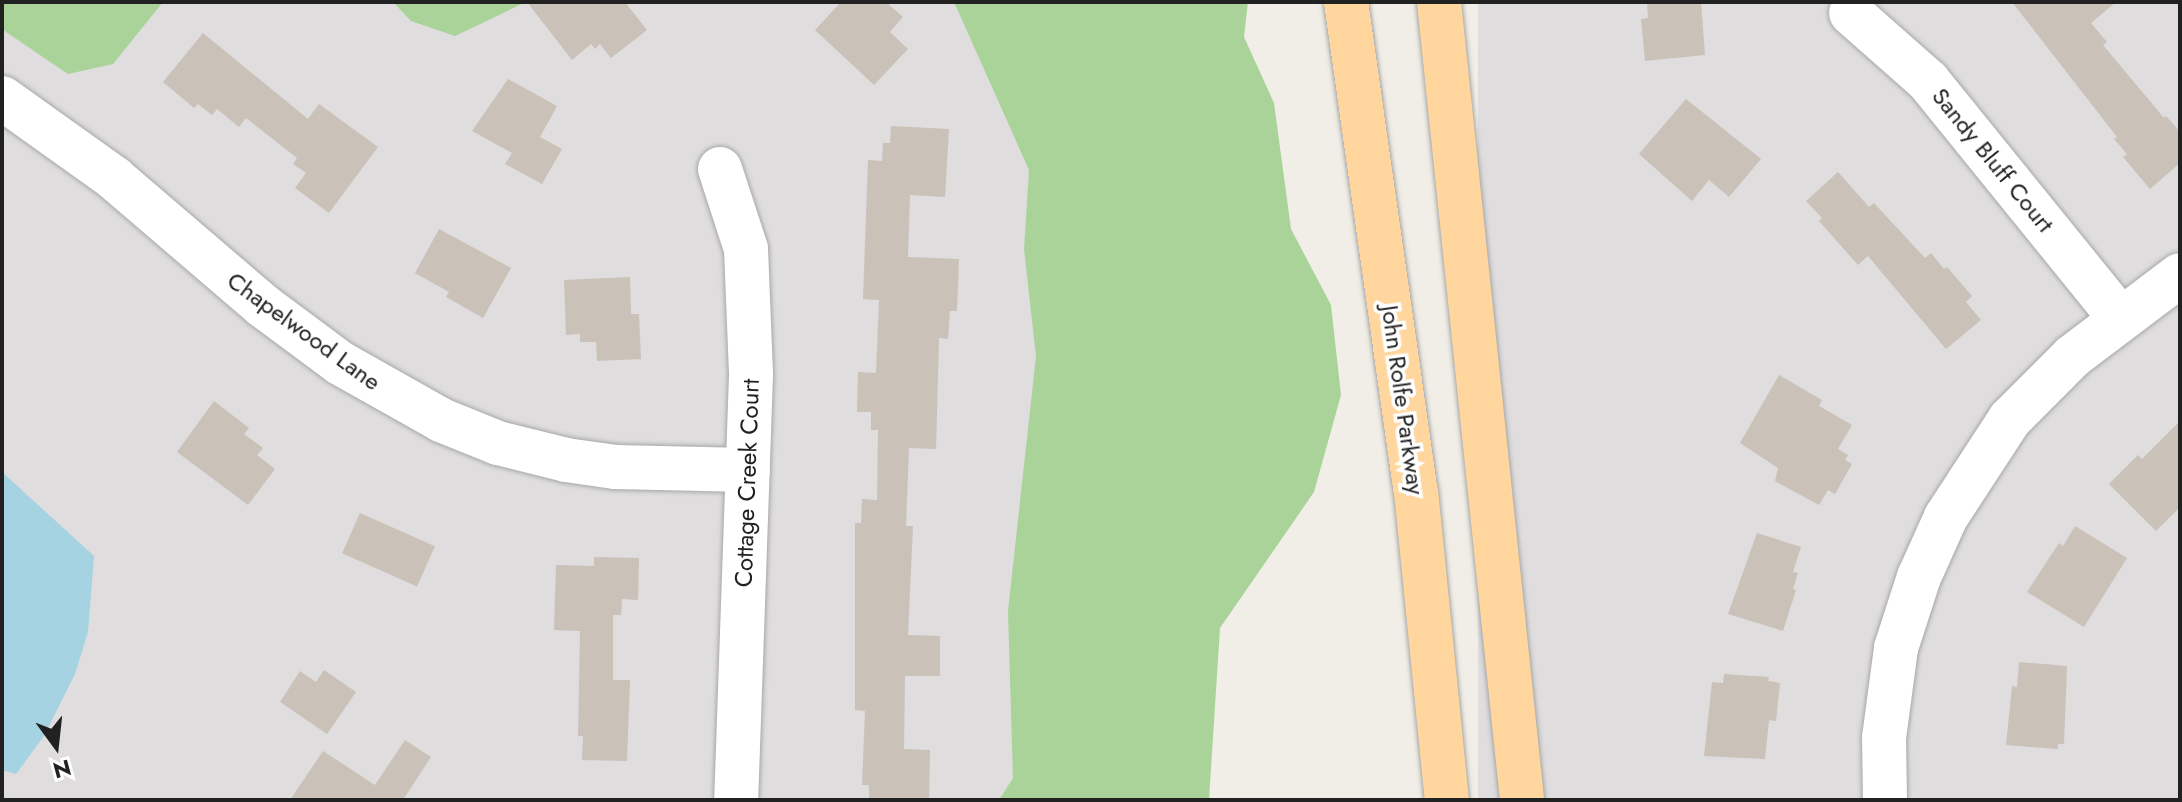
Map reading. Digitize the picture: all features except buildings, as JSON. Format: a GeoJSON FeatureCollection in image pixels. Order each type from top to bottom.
{"type":"FeatureCollection","features":[{"type":"Feature","properties":{"kind":"main road","name":"John Rolfe Parkway"},"geometry":{"type":"LineString","coordinates":[[1346,2],[1416,491],[1447,800]]}},
{"type":"Feature","properties":{"kind":"main road"},"geometry":{"type":"LineString","coordinates":[[1439,2],[1522,800]]}},
{"type":"Feature","properties":{"kind":"street","name":"Sandy Bluff Court"},"geometry":{"type":"LineString","coordinates":[[1851,13],[1928,81],[2121,319]]}},
{"type":"Feature","properties":{"kind":"street","name":"Chapelwood Lane"},"geometry":{"type":"LineString","coordinates":[[2,98],[114,178],[262,305],[340,363],[441,420],[498,443],[566,460],[615,467],[748,470]]}},
{"type":"Feature","properties":{"kind":"street","name":"Cottage Creek Court"},"geometry":{"type":"LineString","coordinates":[[720,169],[746,249],[751,375],[736,800]]}},
{"type":"Feature","properties":{"kind":"street"},"geometry":{"type":"LineString","coordinates":[[1885,800],[1884,738],[1896,648],[1919,577],[1946,517],[2010,419],[2073,356],[2180,275]]}},
{"type":"Feature","properties":{"kind":"shaded area"},"geometry":{"type":"Polygon","coordinates":[[[2,2],[1036,2],[1036,800],[2,800],[2,2]]]}},
{"type":"Feature","properties":{"kind":"shaded area"},"geometry":{"type":"Polygon","coordinates":[[[1478,2],[2180,2],[2180,800],[1478,800],[1478,2]]]}},
{"type":"Feature","properties":{"kind":"green space"},"geometry":{"type":"Polygon","coordinates":[[[2,2],[163,2],[113,64],[68,74],[6,32],[2,27],[2,2]]]}},
{"type":"Feature","properties":{"kind":"green space"},"geometry":{"type":"Polygon","coordinates":[[[393,2],[526,2],[455,36],[411,21],[393,2]]]}},
{"type":"Feature","properties":{"kind":"green space"},"geometry":{"type":"Polygon","coordinates":[[[954,2],[1248,2],[1244,37],[1274,103],[1291,229],[1331,305],[1341,395],[1314,492],[1220,628],[1209,800],[999,800],[1013,778],[1008,611],[1036,356],[1024,249],[1029,170],[954,2]]]}},
{"type":"Feature","properties":{"kind":"water"},"geometry":{"type":"Polygon","coordinates":[[[2,472],[94,556],[88,632],[75,674],[44,736],[16,774],[2,770],[2,472]]]}}]}
